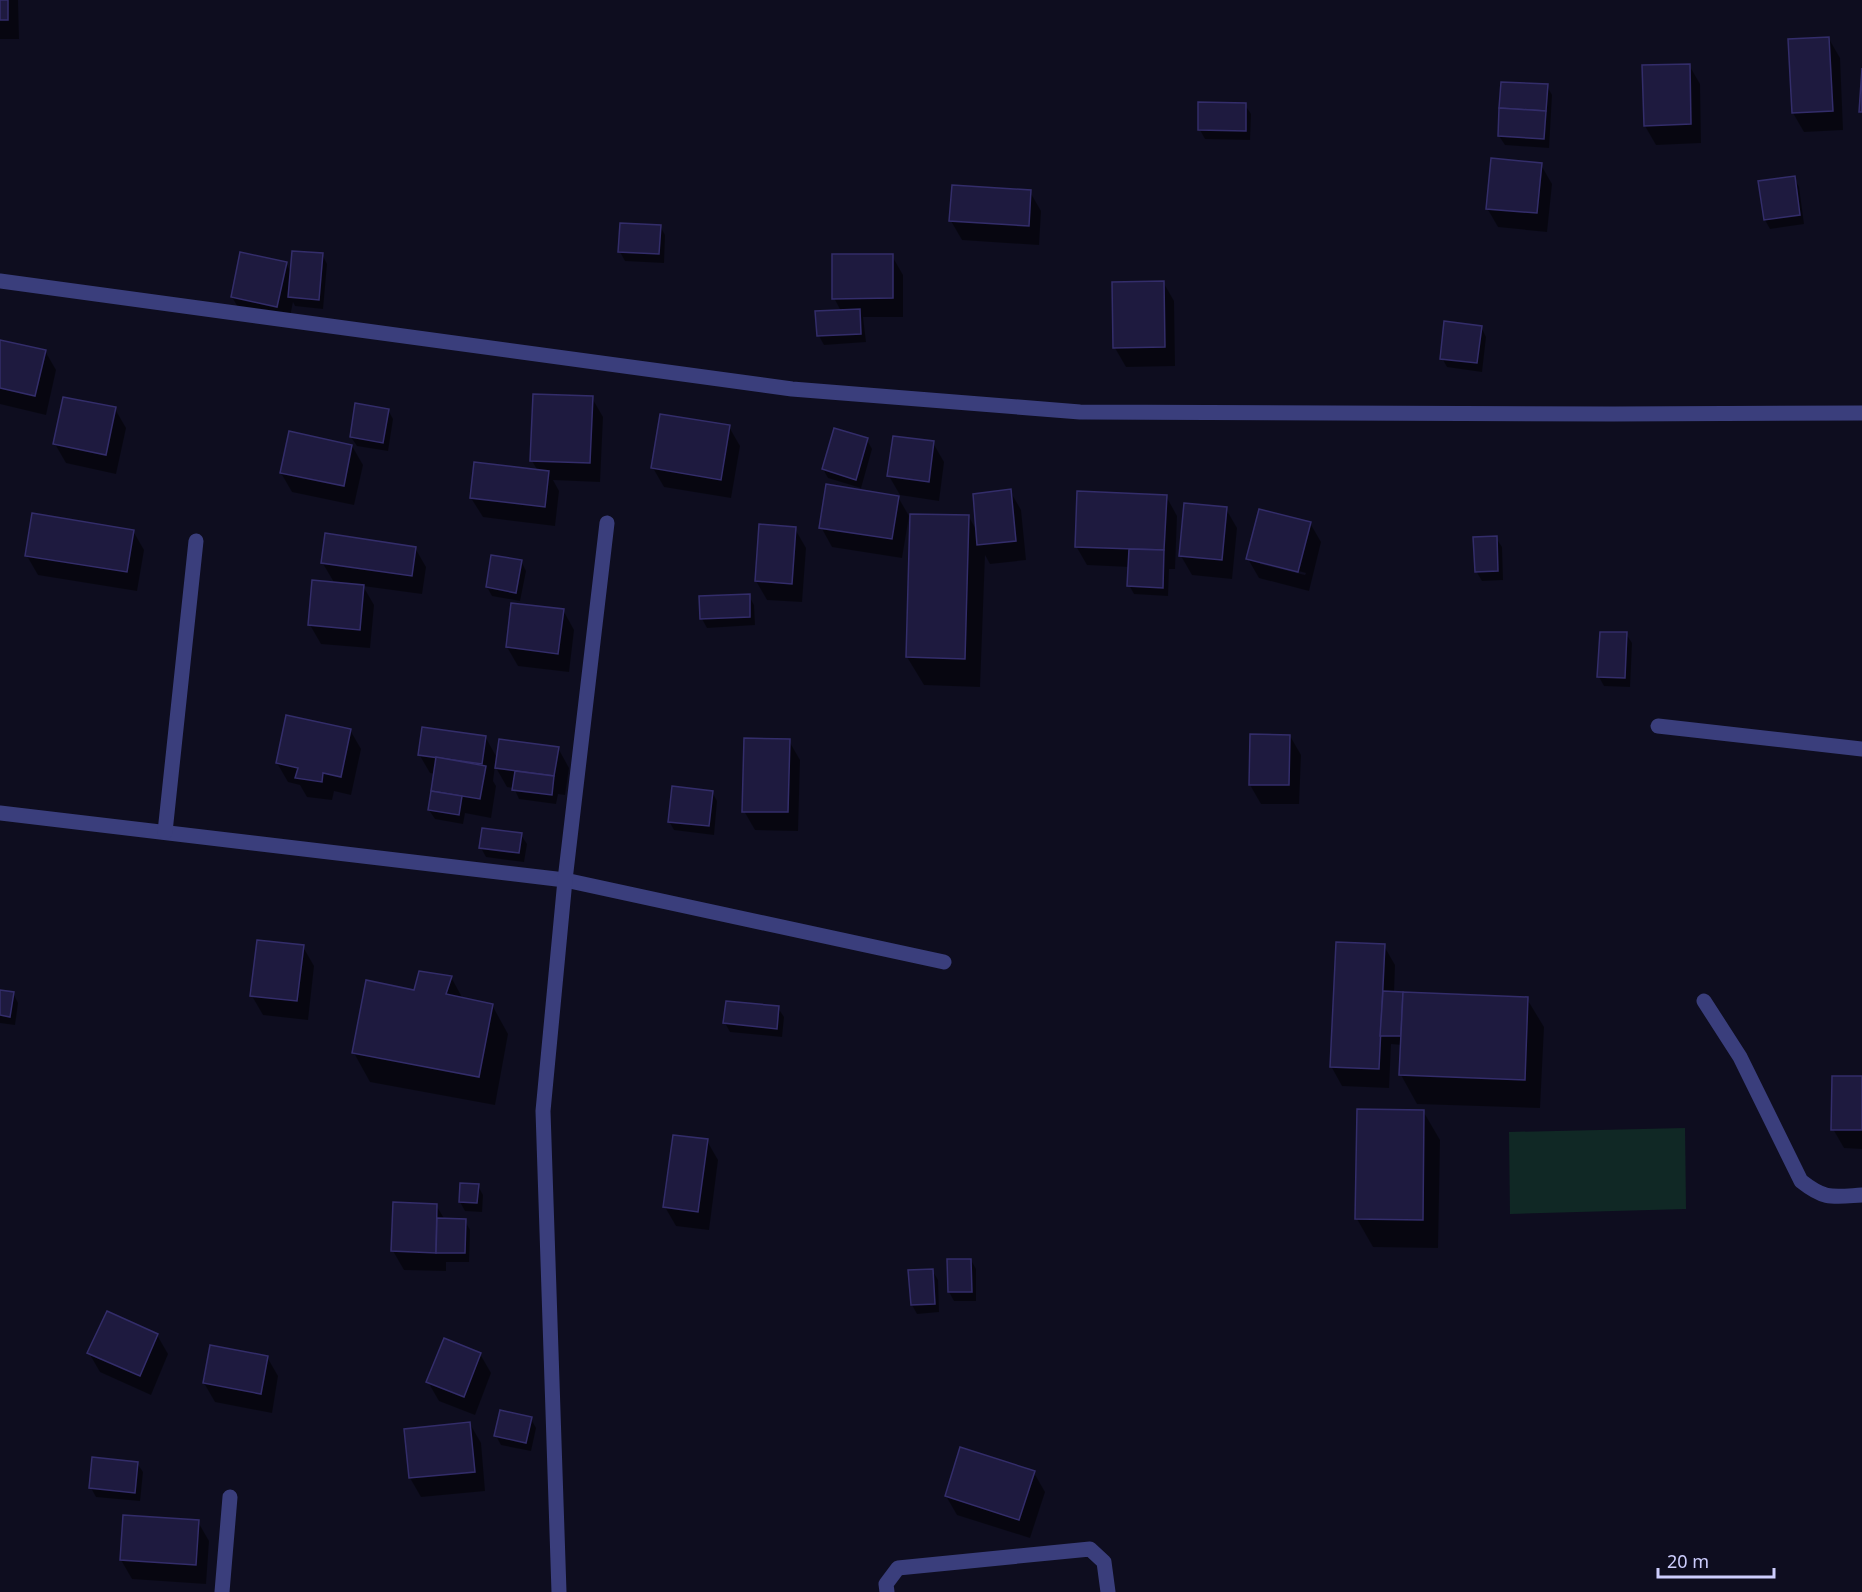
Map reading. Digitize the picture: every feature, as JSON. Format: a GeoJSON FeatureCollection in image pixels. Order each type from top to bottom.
{"type":"FeatureCollection","features":[{"type":"Feature","properties":{"kind":"street"},"geometry":{"type":"LineString","coordinates":[[0,281],[792,389],[1080,412],[1862,413]]}},
{"type":"Feature","properties":{"kind":"street"},"geometry":{"type":"LineString","coordinates":[[559,1592],[543,1111],[565,880],[607,523]]}},
{"type":"Feature","properties":{"kind":"street"},"geometry":{"type":"LineString","coordinates":[[165,832],[196,541]]}},
{"type":"Feature","properties":{"kind":"street"},"geometry":{"type":"LineString","coordinates":[[1658,726],[1862,749]]}},
{"type":"Feature","properties":{"kind":"street"},"geometry":{"type":"LineString","coordinates":[[0,813],[565,880],[944,962]]}},
{"type":"Feature","properties":{"kind":"street"},"geometry":{"type":"LineString","coordinates":[[1704,1001],[1740,1057],[1801,1181],[1814,1191],[1829,1197],[1862,1195]]}},
{"type":"Feature","properties":{"kind":"street"},"geometry":{"type":"LineString","coordinates":[[222,1592],[230,1497]]}},
{"type":"Feature","properties":{"kind":"street"},"geometry":{"type":"LineString","coordinates":[[887,1592],[886,1584],[898,1568],[1090,1549],[1104,1563],[1108,1592]]}},
{"type":"Feature","properties":{"kind":"green space"},"geometry":{"type":"Polygon","coordinates":[[[1685,1128],[1686,1209],[1510,1214],[1509,1132],[1685,1128]]]}},
{"type":"Feature","properties":{"kind":"building"},"geometry":{"type":"Polygon","coordinates":[[[0,0],[8,0],[8,20],[0,20],[0,0]]]}},
{"type":"Feature","properties":{"kind":"building"},"geometry":{"type":"Polygon","coordinates":[[[1829,37],[1833,111],[1792,113],[1788,39],[1829,37]]]}},
{"type":"Feature","properties":{"kind":"building"},"geometry":{"type":"Polygon","coordinates":[[[1690,64],[1691,124],[1644,126],[1642,65],[1690,64]]]}},
{"type":"Feature","properties":{"kind":"building"},"geometry":{"type":"Polygon","coordinates":[[[1862,68],[1862,112],[1859,112],[1862,68]]]}},
{"type":"Feature","properties":{"kind":"building"},"geometry":{"type":"Polygon","coordinates":[[[1501,82],[1548,84],[1546,111],[1499,108],[1501,82]]]}},
{"type":"Feature","properties":{"kind":"building"},"geometry":{"type":"Polygon","coordinates":[[[1198,102],[1246,103],[1246,131],[1198,130],[1198,102]]]}},
{"type":"Feature","properties":{"kind":"building"},"geometry":{"type":"Polygon","coordinates":[[[1499,108],[1546,111],[1544,139],[1498,136],[1499,108]]]}},
{"type":"Feature","properties":{"kind":"building"},"geometry":{"type":"Polygon","coordinates":[[[1491,158],[1542,163],[1537,213],[1486,209],[1491,158]]]}},
{"type":"Feature","properties":{"kind":"building"},"geometry":{"type":"Polygon","coordinates":[[[1795,176],[1800,215],[1764,220],[1758,181],[1795,176]]]}},
{"type":"Feature","properties":{"kind":"building"},"geometry":{"type":"Polygon","coordinates":[[[952,185],[1031,190],[1029,226],[949,221],[952,185]]]}},
{"type":"Feature","properties":{"kind":"building"},"geometry":{"type":"Polygon","coordinates":[[[620,223],[661,225],[659,254],[618,252],[620,223]]]}},
{"type":"Feature","properties":{"kind":"building"},"geometry":{"type":"Polygon","coordinates":[[[292,251],[323,253],[319,300],[288,297],[292,251]]]}},
{"type":"Feature","properties":{"kind":"building"},"geometry":{"type":"Polygon","coordinates":[[[240,252],[287,262],[277,307],[231,297],[240,252]]]}},
{"type":"Feature","properties":{"kind":"building"},"geometry":{"type":"Polygon","coordinates":[[[832,254],[893,254],[893,298],[832,299],[832,254]]]}},
{"type":"Feature","properties":{"kind":"building"},"geometry":{"type":"Polygon","coordinates":[[[1164,281],[1165,347],[1113,348],[1112,282],[1164,281]]]}},
{"type":"Feature","properties":{"kind":"building"},"geometry":{"type":"Polygon","coordinates":[[[860,309],[861,334],[817,336],[815,311],[860,309]]]}},
{"type":"Feature","properties":{"kind":"building"},"geometry":{"type":"Polygon","coordinates":[[[1444,321],[1482,326],[1477,363],[1440,359],[1444,321]]]}},
{"type":"Feature","properties":{"kind":"building"},"geometry":{"type":"Polygon","coordinates":[[[0,340],[46,350],[35,396],[0,388],[0,340]]]}},
{"type":"Feature","properties":{"kind":"building"},"geometry":{"type":"Polygon","coordinates":[[[533,394],[593,396],[590,463],[530,461],[533,394]]]}},
{"type":"Feature","properties":{"kind":"building"},"geometry":{"type":"Polygon","coordinates":[[[63,397],[116,407],[106,455],[53,444],[63,397]]]}},
{"type":"Feature","properties":{"kind":"building"},"geometry":{"type":"Polygon","coordinates":[[[355,403],[389,409],[383,443],[350,437],[355,403]]]}},
{"type":"Feature","properties":{"kind":"building"},"geometry":{"type":"Polygon","coordinates":[[[660,414],[730,425],[721,480],[651,468],[660,414]]]}},
{"type":"Feature","properties":{"kind":"building"},"geometry":{"type":"Polygon","coordinates":[[[834,428],[868,438],[856,480],[822,469],[834,428]]]}},
{"type":"Feature","properties":{"kind":"building"},"geometry":{"type":"Polygon","coordinates":[[[289,431],[352,445],[344,486],[280,473],[289,431]]]}},
{"type":"Feature","properties":{"kind":"building"},"geometry":{"type":"Polygon","coordinates":[[[893,436],[934,441],[929,482],[887,476],[893,436]]]}},
{"type":"Feature","properties":{"kind":"building"},"geometry":{"type":"Polygon","coordinates":[[[474,462],[549,471],[545,507],[470,498],[474,462]]]}},
{"type":"Feature","properties":{"kind":"building"},"geometry":{"type":"Polygon","coordinates":[[[826,484],[899,496],[892,539],[819,528],[826,484]]]}},
{"type":"Feature","properties":{"kind":"building"},"geometry":{"type":"Polygon","coordinates":[[[1011,489],[1016,541],[977,545],[973,494],[1011,489]]]}},
{"type":"Feature","properties":{"kind":"building"},"geometry":{"type":"Polygon","coordinates":[[[1077,491],[1167,495],[1164,550],[1075,547],[1077,491]]]}},
{"type":"Feature","properties":{"kind":"building"},"geometry":{"type":"Polygon","coordinates":[[[1184,503],[1227,507],[1222,560],[1179,556],[1184,503]]]}},
{"type":"Feature","properties":{"kind":"building"},"geometry":{"type":"Polygon","coordinates":[[[1259,509],[1311,522],[1298,572],[1246,559],[1259,509]]]}},
{"type":"Feature","properties":{"kind":"building"},"geometry":{"type":"Polygon","coordinates":[[[32,513],[134,530],[127,572],[25,556],[32,513]]]}},
{"type":"Feature","properties":{"kind":"building"},"geometry":{"type":"Polygon","coordinates":[[[910,514],[969,515],[965,659],[906,657],[910,514]]]}},
{"type":"Feature","properties":{"kind":"building"},"geometry":{"type":"Polygon","coordinates":[[[759,524],[796,527],[792,584],[755,581],[759,524]]]}},
{"type":"Feature","properties":{"kind":"building"},"geometry":{"type":"Polygon","coordinates":[[[325,533],[416,547],[412,576],[321,563],[325,533]]]}},
{"type":"Feature","properties":{"kind":"building"},"geometry":{"type":"Polygon","coordinates":[[[1497,536],[1498,571],[1475,572],[1473,537],[1497,536]]]}},
{"type":"Feature","properties":{"kind":"building"},"geometry":{"type":"Polygon","coordinates":[[[1129,549],[1164,550],[1163,588],[1127,586],[1129,549]]]}},
{"type":"Feature","properties":{"kind":"building"},"geometry":{"type":"Polygon","coordinates":[[[491,555],[522,560],[516,593],[486,587],[491,555]]]}},
{"type":"Feature","properties":{"kind":"building"},"geometry":{"type":"Polygon","coordinates":[[[312,580],[364,585],[360,630],[308,625],[312,580]]]}},
{"type":"Feature","properties":{"kind":"building"},"geometry":{"type":"Polygon","coordinates":[[[750,594],[750,617],[700,619],[699,596],[750,594]]]}},
{"type":"Feature","properties":{"kind":"building"},"geometry":{"type":"Polygon","coordinates":[[[511,603],[564,609],[558,654],[506,647],[511,603]]]}},
{"type":"Feature","properties":{"kind":"building"},"geometry":{"type":"Polygon","coordinates":[[[1600,632],[1627,632],[1625,678],[1597,677],[1600,632]]]}},
{"type":"Feature","properties":{"kind":"building"},"geometry":{"type":"Polygon","coordinates":[[[286,715],[351,729],[341,777],[323,773],[322,782],[295,778],[298,768],[276,763],[286,715]]]}},
{"type":"Feature","properties":{"kind":"building"},"geometry":{"type":"Polygon","coordinates":[[[422,727],[486,736],[482,764],[418,755],[422,727]]]}},
{"type":"Feature","properties":{"kind":"building"},"geometry":{"type":"Polygon","coordinates":[[[1250,734],[1290,735],[1289,785],[1249,785],[1250,734]]]}},
{"type":"Feature","properties":{"kind":"building"},"geometry":{"type":"Polygon","coordinates":[[[744,738],[790,739],[788,812],[742,812],[744,738]]]}},
{"type":"Feature","properties":{"kind":"building"},"geometry":{"type":"Polygon","coordinates":[[[499,739],[559,747],[554,776],[495,768],[499,739]]]}},
{"type":"Feature","properties":{"kind":"building"},"geometry":{"type":"Polygon","coordinates":[[[436,757],[486,766],[480,799],[431,791],[436,757]]]}},
{"type":"Feature","properties":{"kind":"building"},"geometry":{"type":"Polygon","coordinates":[[[515,771],[554,776],[552,795],[512,790],[515,771]]]}},
{"type":"Feature","properties":{"kind":"building"},"geometry":{"type":"Polygon","coordinates":[[[672,786],[713,791],[709,826],[668,822],[672,786]]]}},
{"type":"Feature","properties":{"kind":"building"},"geometry":{"type":"Polygon","coordinates":[[[431,791],[462,796],[459,815],[428,810],[431,791]]]}},
{"type":"Feature","properties":{"kind":"building"},"geometry":{"type":"Polygon","coordinates":[[[482,828],[522,833],[519,853],[479,848],[482,828]]]}},
{"type":"Feature","properties":{"kind":"building"},"geometry":{"type":"Polygon","coordinates":[[[257,940],[304,945],[297,1001],[250,996],[257,940]]]}},
{"type":"Feature","properties":{"kind":"building"},"geometry":{"type":"Polygon","coordinates":[[[1336,942],[1385,944],[1379,1069],[1330,1067],[1336,942]]]}},
{"type":"Feature","properties":{"kind":"building"},"geometry":{"type":"Polygon","coordinates":[[[419,971],[452,976],[446,994],[493,1004],[479,1077],[352,1053],[366,980],[414,990],[419,971]]]}},
{"type":"Feature","properties":{"kind":"building"},"geometry":{"type":"Polygon","coordinates":[[[0,990],[14,992],[10,1017],[0,1015],[0,990]]]}},
{"type":"Feature","properties":{"kind":"building"},"geometry":{"type":"Polygon","coordinates":[[[1383,991],[1403,992],[1401,1036],[1380,1036],[1383,991]]]}},
{"type":"Feature","properties":{"kind":"building"},"geometry":{"type":"Polygon","coordinates":[[[1403,992],[1528,997],[1525,1080],[1399,1075],[1403,992]]]}},
{"type":"Feature","properties":{"kind":"building"},"geometry":{"type":"Polygon","coordinates":[[[726,1001],[779,1006],[777,1029],[723,1023],[726,1001]]]}},
{"type":"Feature","properties":{"kind":"building"},"geometry":{"type":"Polygon","coordinates":[[[1832,1076],[1862,1076],[1862,1130],[1831,1130],[1832,1076]]]}},
{"type":"Feature","properties":{"kind":"building"},"geometry":{"type":"Polygon","coordinates":[[[1357,1109],[1424,1110],[1423,1220],[1355,1219],[1357,1109]]]}},
{"type":"Feature","properties":{"kind":"building"},"geometry":{"type":"Polygon","coordinates":[[[673,1135],[708,1139],[698,1212],[663,1207],[673,1135]]]}},
{"type":"Feature","properties":{"kind":"building"},"geometry":{"type":"Polygon","coordinates":[[[460,1183],[479,1184],[477,1203],[459,1202],[460,1183]]]}},
{"type":"Feature","properties":{"kind":"building"},"geometry":{"type":"Polygon","coordinates":[[[393,1202],[437,1204],[436,1253],[391,1251],[393,1202]]]}},
{"type":"Feature","properties":{"kind":"building"},"geometry":{"type":"Polygon","coordinates":[[[437,1218],[466,1219],[465,1253],[436,1253],[437,1218]]]}},
{"type":"Feature","properties":{"kind":"building"},"geometry":{"type":"Polygon","coordinates":[[[947,1259],[971,1259],[972,1292],[948,1292],[947,1259]]]}},
{"type":"Feature","properties":{"kind":"building"},"geometry":{"type":"Polygon","coordinates":[[[933,1269],[935,1304],[911,1305],[908,1270],[933,1269]]]}},
{"type":"Feature","properties":{"kind":"building"},"geometry":{"type":"Polygon","coordinates":[[[107,1311],[158,1334],[140,1376],[87,1353],[107,1311]]]}},
{"type":"Feature","properties":{"kind":"building"},"geometry":{"type":"Polygon","coordinates":[[[444,1338],[481,1353],[464,1397],[426,1382],[444,1338]]]}},
{"type":"Feature","properties":{"kind":"building"},"geometry":{"type":"Polygon","coordinates":[[[210,1345],[268,1356],[261,1394],[203,1383],[210,1345]]]}},
{"type":"Feature","properties":{"kind":"building"},"geometry":{"type":"Polygon","coordinates":[[[500,1410],[532,1417],[526,1443],[494,1436],[500,1410]]]}},
{"type":"Feature","properties":{"kind":"building"},"geometry":{"type":"Polygon","coordinates":[[[470,1422],[475,1472],[409,1478],[404,1429],[470,1422]]]}},
{"type":"Feature","properties":{"kind":"building"},"geometry":{"type":"Polygon","coordinates":[[[960,1447],[1035,1471],[1019,1520],[945,1496],[960,1447]]]}},
{"type":"Feature","properties":{"kind":"building"},"geometry":{"type":"Polygon","coordinates":[[[92,1457],[138,1462],[135,1493],[89,1488],[92,1457]]]}},
{"type":"Feature","properties":{"kind":"building"},"geometry":{"type":"Polygon","coordinates":[[[123,1515],[199,1520],[196,1565],[120,1560],[123,1515]]]}}]}
